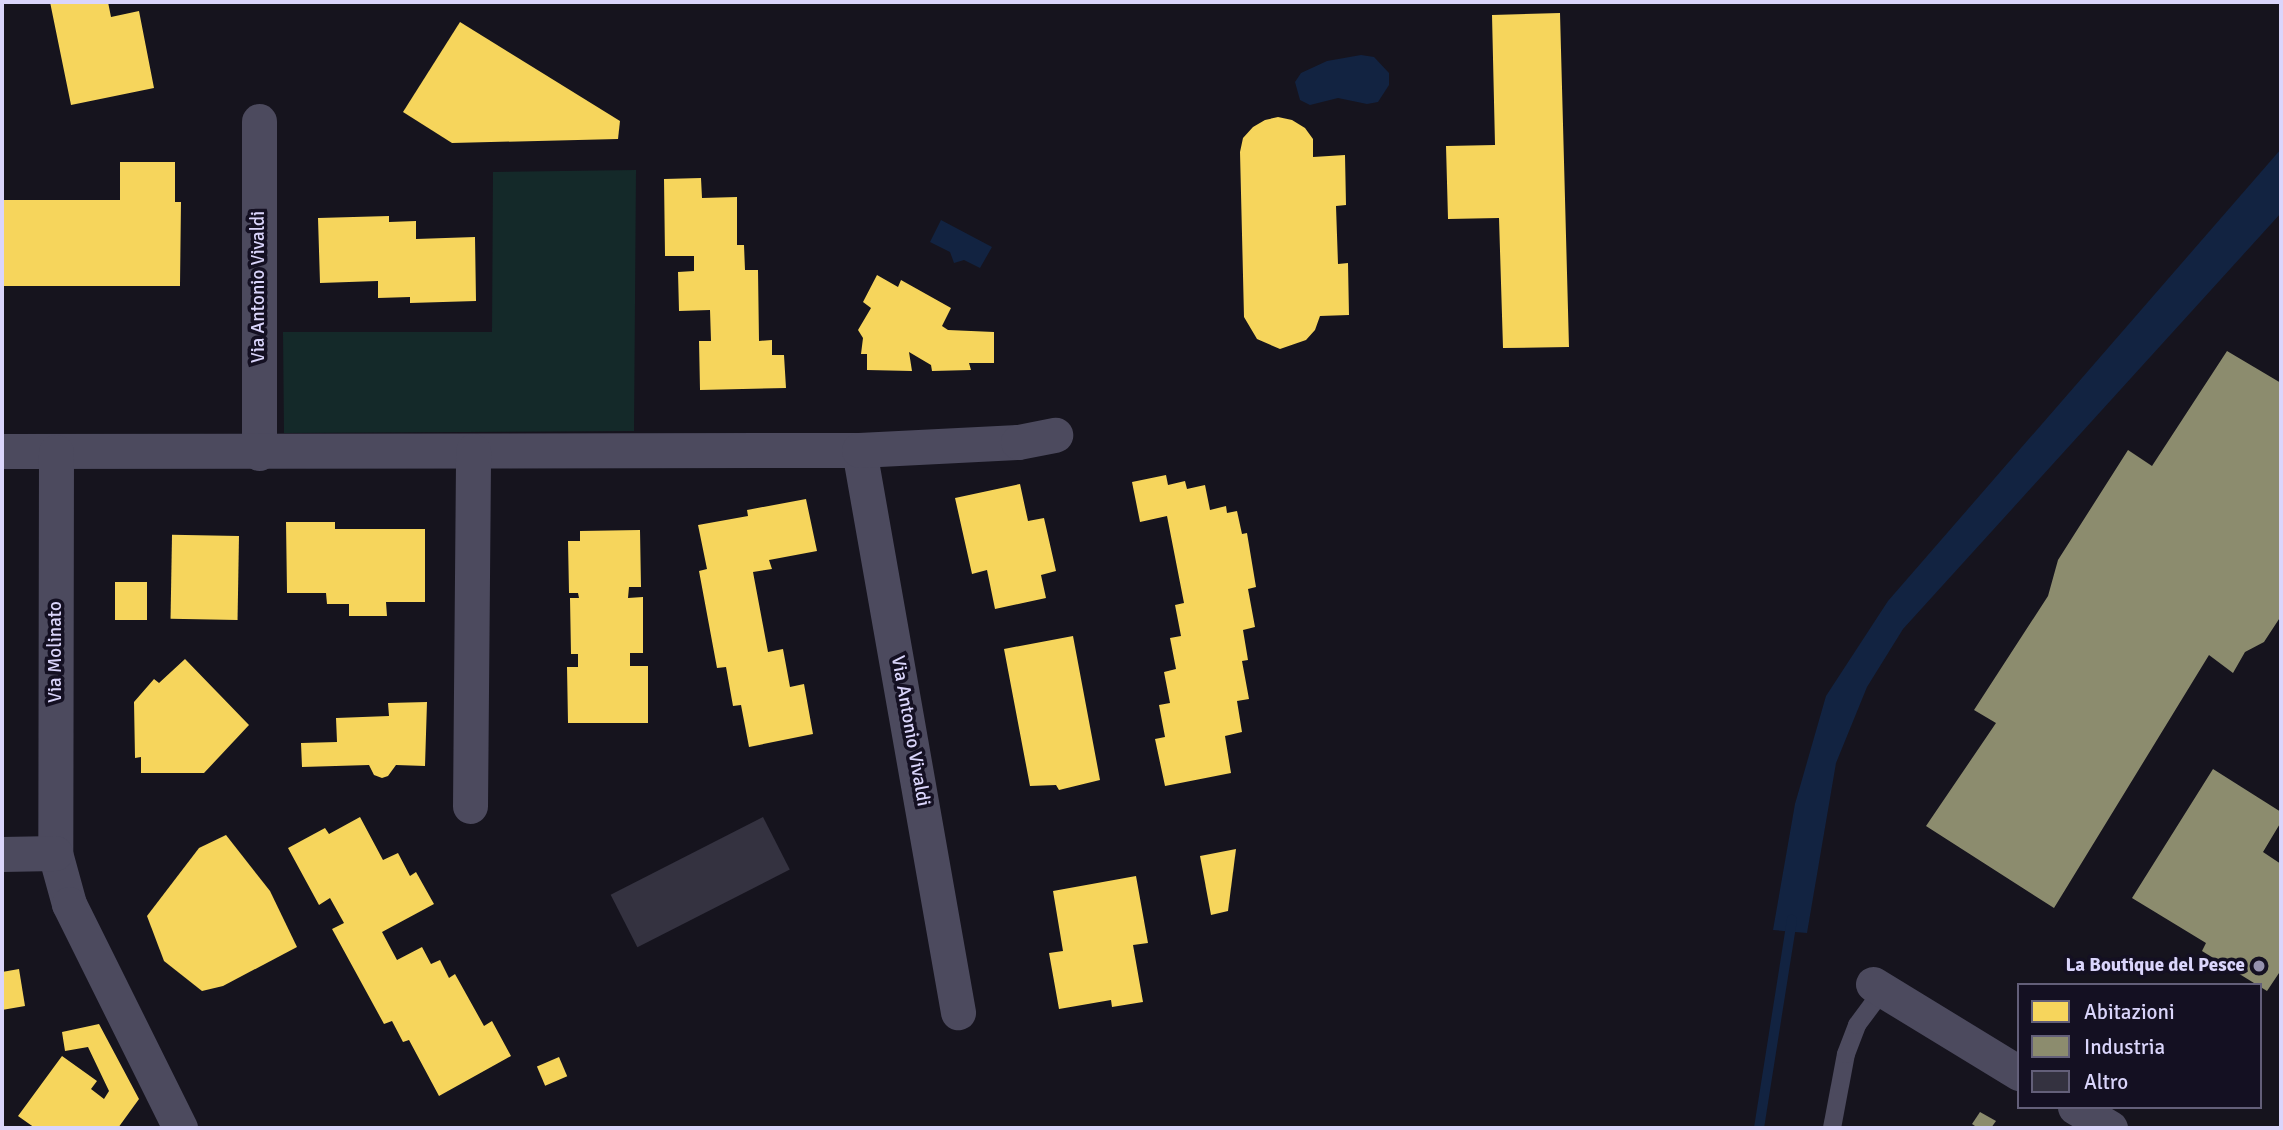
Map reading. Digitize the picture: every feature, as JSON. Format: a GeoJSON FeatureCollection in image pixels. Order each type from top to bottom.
{"type":"FeatureCollection","features":[{"type":"Feature","properties":{"kind":"street","name":"Via Antonio Vivaldi"},"geometry":{"type":"LineString","coordinates":[[259,121],[259,453]]}},
{"type":"Feature","properties":{"kind":"street"},"geometry":{"type":"LineString","coordinates":[[2,452],[859,450],[1018,442],[1055,435]]}},
{"type":"Feature","properties":{"kind":"street","name":"Via Antonio Vivaldi"},"geometry":{"type":"LineString","coordinates":[[859,450],[958,1012]]}},
{"type":"Feature","properties":{"kind":"street"},"geometry":{"type":"LineString","coordinates":[[470,806],[473,451]]}},
{"type":"Feature","properties":{"kind":"street","name":"Via Molinato"},"geometry":{"type":"LineString","coordinates":[[56,452],[55,853],[69,904],[180,1128]]}},
{"type":"Feature","properties":{"kind":"street"},"geometry":{"type":"LineString","coordinates":[[2,853],[55,853]]}},
{"type":"Feature","properties":{"kind":"street"},"geometry":{"type":"LineString","coordinates":[[1878,987],[2017,1072]]}},
{"type":"Feature","properties":{"kind":"street"},"geometry":{"type":"LineString","coordinates":[[2079,1109],[2110,1128]]}},
{"type":"Feature","properties":{"kind":"lane"},"geometry":{"type":"LineString","coordinates":[[1832,1128],[1846,1054],[1857,1025],[1878,987]]}},
{"type":"Feature","properties":{"kind":"green space"},"geometry":{"type":"Polygon","coordinates":[[[636,170],[634,431],[284,433],[283,332],[492,332],[493,172],[636,170]]]}},
{"type":"Feature","properties":{"kind":"water"},"geometry":{"type":"Polygon","coordinates":[[[1361,55],[1374,57],[1389,73],[1389,85],[1378,102],[1367,104],[1338,98],[1310,105],[1300,100],[1295,82],[1301,73],[1327,61],[1361,55]]]}},
{"type":"Feature","properties":{"kind":"water"},"geometry":{"type":"Polygon","coordinates":[[[2281,149],[2281,213],[1903,629],[1867,687],[1836,763],[1807,933],[1773,930],[1795,804],[1826,696],[1888,601],[2281,149]]]}},
{"type":"Feature","properties":{"kind":"water"},"geometry":{"type":"Polygon","coordinates":[[[941,220],[992,247],[980,268],[964,260],[954,263],[950,252],[930,242],[941,220]]]}},
{"type":"Feature","properties":{"kind":"building: Abitazioni"},"geometry":{"type":"Polygon","coordinates":[[[50,2],[108,2],[111,17],[139,11],[154,88],[71,105],[50,2]]]}},
{"type":"Feature","properties":{"kind":"building: Abitazioni"},"geometry":{"type":"Polygon","coordinates":[[[1560,13],[1569,347],[1503,348],[1499,218],[1448,219],[1446,146],[1495,145],[1492,15],[1560,13]]]}},
{"type":"Feature","properties":{"kind":"building: Abitazioni"},"geometry":{"type":"Polygon","coordinates":[[[460,22],[620,121],[618,139],[452,143],[403,112],[460,22]]]}},
{"type":"Feature","properties":{"kind":"building: Abitazioni"},"geometry":{"type":"Polygon","coordinates":[[[1278,117],[1292,120],[1305,128],[1313,139],[1313,157],[1345,155],[1346,205],[1336,206],[1338,264],[1348,263],[1349,315],[1320,316],[1315,330],[1306,340],[1280,349],[1257,339],[1244,317],[1240,152],[1243,138],[1253,127],[1278,117]]]}},
{"type":"Feature","properties":{"kind":"building: Abitazioni"},"geometry":{"type":"Polygon","coordinates":[[[120,162],[175,162],[175,202],[181,202],[180,286],[2,286],[2,200],[120,200],[120,162]]]}},
{"type":"Feature","properties":{"kind":"building: Abitazioni"},"geometry":{"type":"Polygon","coordinates":[[[701,178],[702,198],[737,197],[737,245],[744,245],[745,270],[758,270],[759,341],[772,340],[772,355],[784,355],[786,388],[700,390],[699,341],[711,341],[710,310],[679,311],[678,272],[694,271],[694,256],[665,256],[664,179],[701,178]]]}},
{"type":"Feature","properties":{"kind":"building: Abitazioni"},"geometry":{"type":"Polygon","coordinates":[[[389,216],[389,222],[416,221],[416,239],[475,237],[476,301],[410,303],[410,297],[378,298],[378,281],[320,283],[318,218],[389,216]]]}},
{"type":"Feature","properties":{"kind":"building: Abitazioni"},"geometry":{"type":"Polygon","coordinates":[[[877,275],[898,287],[901,280],[951,308],[942,326],[948,330],[994,332],[994,363],[969,363],[971,370],[932,371],[931,365],[909,352],[912,371],[867,370],[867,354],[861,354],[863,338],[858,330],[871,308],[863,302],[877,275]]]}},
{"type":"Feature","properties":{"kind":"building: Abitazioni"},"geometry":{"type":"Polygon","coordinates":[[[1166,475],[1168,485],[1185,481],[1187,489],[1205,485],[1210,510],[1226,506],[1227,513],[1237,511],[1242,534],[1247,533],[1256,587],[1248,589],[1255,627],[1243,630],[1248,660],[1242,661],[1249,699],[1237,701],[1242,732],[1225,736],[1231,773],[1165,786],[1155,739],[1165,737],[1159,705],[1170,703],[1164,672],[1176,669],[1170,638],[1181,636],[1175,605],[1184,603],[1167,516],[1140,522],[1132,482],[1166,475]]]}},
{"type":"Feature","properties":{"kind":"building: Abitazioni"},"geometry":{"type":"Polygon","coordinates":[[[1020,484],[1028,521],[1044,518],[1056,571],[1041,575],[1046,598],[995,609],[987,570],[972,574],[955,498],[1020,484]]]}},
{"type":"Feature","properties":{"kind":"building: Abitazioni"},"geometry":{"type":"Polygon","coordinates":[[[806,499],[817,551],[769,560],[772,569],[753,572],[768,652],[783,649],[790,687],[804,684],[813,734],[749,747],[741,705],[733,706],[726,667],[717,668],[699,571],[707,569],[698,525],[748,516],[747,510],[806,499]]]}},
{"type":"Feature","properties":{"kind":"building: Abitazioni"},"geometry":{"type":"Polygon","coordinates":[[[286,522],[335,522],[335,529],[425,529],[425,602],[386,602],[387,616],[349,616],[349,604],[327,604],[326,593],[287,593],[286,522]]]}},
{"type":"Feature","properties":{"kind":"building: Abitazioni"},"geometry":{"type":"Polygon","coordinates":[[[640,530],[641,587],[629,587],[628,598],[643,597],[643,653],[630,653],[630,666],[648,666],[648,723],[568,723],[567,667],[578,667],[578,654],[571,654],[570,598],[579,598],[578,593],[569,593],[568,541],[580,541],[580,531],[640,530]]]}},
{"type":"Feature","properties":{"kind":"building: Abitazioni"},"geometry":{"type":"Polygon","coordinates":[[[172,535],[239,536],[238,620],[171,619],[172,535]]]}},
{"type":"Feature","properties":{"kind":"building: Abitazioni"},"geometry":{"type":"Polygon","coordinates":[[[115,582],[147,582],[147,620],[115,620],[115,582]]]}},
{"type":"Feature","properties":{"kind":"building: Abitazioni"},"geometry":{"type":"Polygon","coordinates":[[[1073,636],[1100,780],[1059,790],[1056,785],[1030,786],[1004,649],[1073,636]]]}},
{"type":"Feature","properties":{"kind":"building: Abitazioni"},"geometry":{"type":"Polygon","coordinates":[[[185,659],[249,725],[204,773],[141,773],[141,757],[135,758],[134,702],[154,679],[159,683],[185,659]]]}},
{"type":"Feature","properties":{"kind":"building: Abitazioni"},"geometry":{"type":"Polygon","coordinates":[[[427,702],[425,766],[396,765],[388,776],[382,778],[374,775],[369,765],[302,767],[301,743],[337,742],[336,718],[389,716],[388,703],[427,702]]]}},
{"type":"Feature","properties":{"kind":"building: Abitazioni"},"geometry":{"type":"Polygon","coordinates":[[[360,817],[383,860],[398,853],[410,876],[416,872],[434,904],[382,932],[397,960],[422,947],[431,964],[440,960],[449,978],[455,974],[484,1026],[492,1021],[511,1056],[439,1096],[409,1040],[403,1042],[392,1021],[384,1024],[332,929],[344,923],[330,898],[319,905],[288,848],[325,828],[329,834],[360,817]]]}},
{"type":"Feature","properties":{"kind":"building: Abitazioni"},"geometry":{"type":"Polygon","coordinates":[[[226,835],[270,891],[297,947],[223,986],[202,991],[164,961],[147,916],[199,848],[226,835]]]}},
{"type":"Feature","properties":{"kind":"building: Abitazioni"},"geometry":{"type":"Polygon","coordinates":[[[1236,849],[1228,911],[1211,915],[1200,856],[1236,849]]]}},
{"type":"Feature","properties":{"kind":"building: Abitazioni"},"geometry":{"type":"Polygon","coordinates":[[[1136,876],[1148,943],[1133,945],[1143,1002],[1112,1007],[1111,1000],[1059,1009],[1049,953],[1063,951],[1053,891],[1136,876]]]}},
{"type":"Feature","properties":{"kind":"building: Abitazioni"},"geometry":{"type":"Polygon","coordinates":[[[19,969],[25,1006],[2,1010],[2,972],[19,969]]]}},
{"type":"Feature","properties":{"kind":"building: Abitazioni"},"geometry":{"type":"Polygon","coordinates":[[[99,1024],[139,1099],[118,1128],[35,1128],[18,1116],[62,1056],[97,1081],[91,1089],[104,1099],[109,1091],[88,1047],[65,1051],[62,1032],[99,1024]]]}},
{"type":"Feature","properties":{"kind":"building: Abitazioni"},"geometry":{"type":"Polygon","coordinates":[[[559,1057],[567,1076],[545,1086],[537,1066],[559,1057]]]}},
{"type":"Feature","properties":{"kind":"building: Industria"},"geometry":{"type":"Polygon","coordinates":[[[2227,351],[2281,383],[2281,616],[2264,642],[2245,652],[2233,673],[2209,655],[2054,908],[1926,826],[1996,723],[1974,710],[2048,596],[2058,560],[2128,450],[2152,466],[2227,351]]]}},
{"type":"Feature","properties":{"kind":"building: Industria"},"geometry":{"type":"Polygon","coordinates":[[[2213,769],[2281,812],[2281,822],[2263,852],[2281,864],[2281,970],[2267,991],[2262,988],[2262,983],[2254,983],[2202,951],[2206,943],[2132,898],[2213,769]]]}},
{"type":"Feature","properties":{"kind":"building: Industria"},"geometry":{"type":"Polygon","coordinates":[[[1980,1112],[1996,1121],[1991,1128],[1978,1128],[1972,1124],[1980,1112]]]}},
{"type":"Feature","properties":{"kind":"building: Altro"},"geometry":{"type":"Polygon","coordinates":[[[763,817],[790,870],[637,947],[611,895],[763,817]]]}},
{"type":"Feature","properties":{"kind":"waterway"},"geometry":{"type":"LineString","coordinates":[[1759,1128],[1792,920]]}},
{"type":"Feature","properties":{"kind":"place","name":"La Boutique del Pesce"},"geometry":{"type":"Point","coordinates":[2259,966]}}]}
